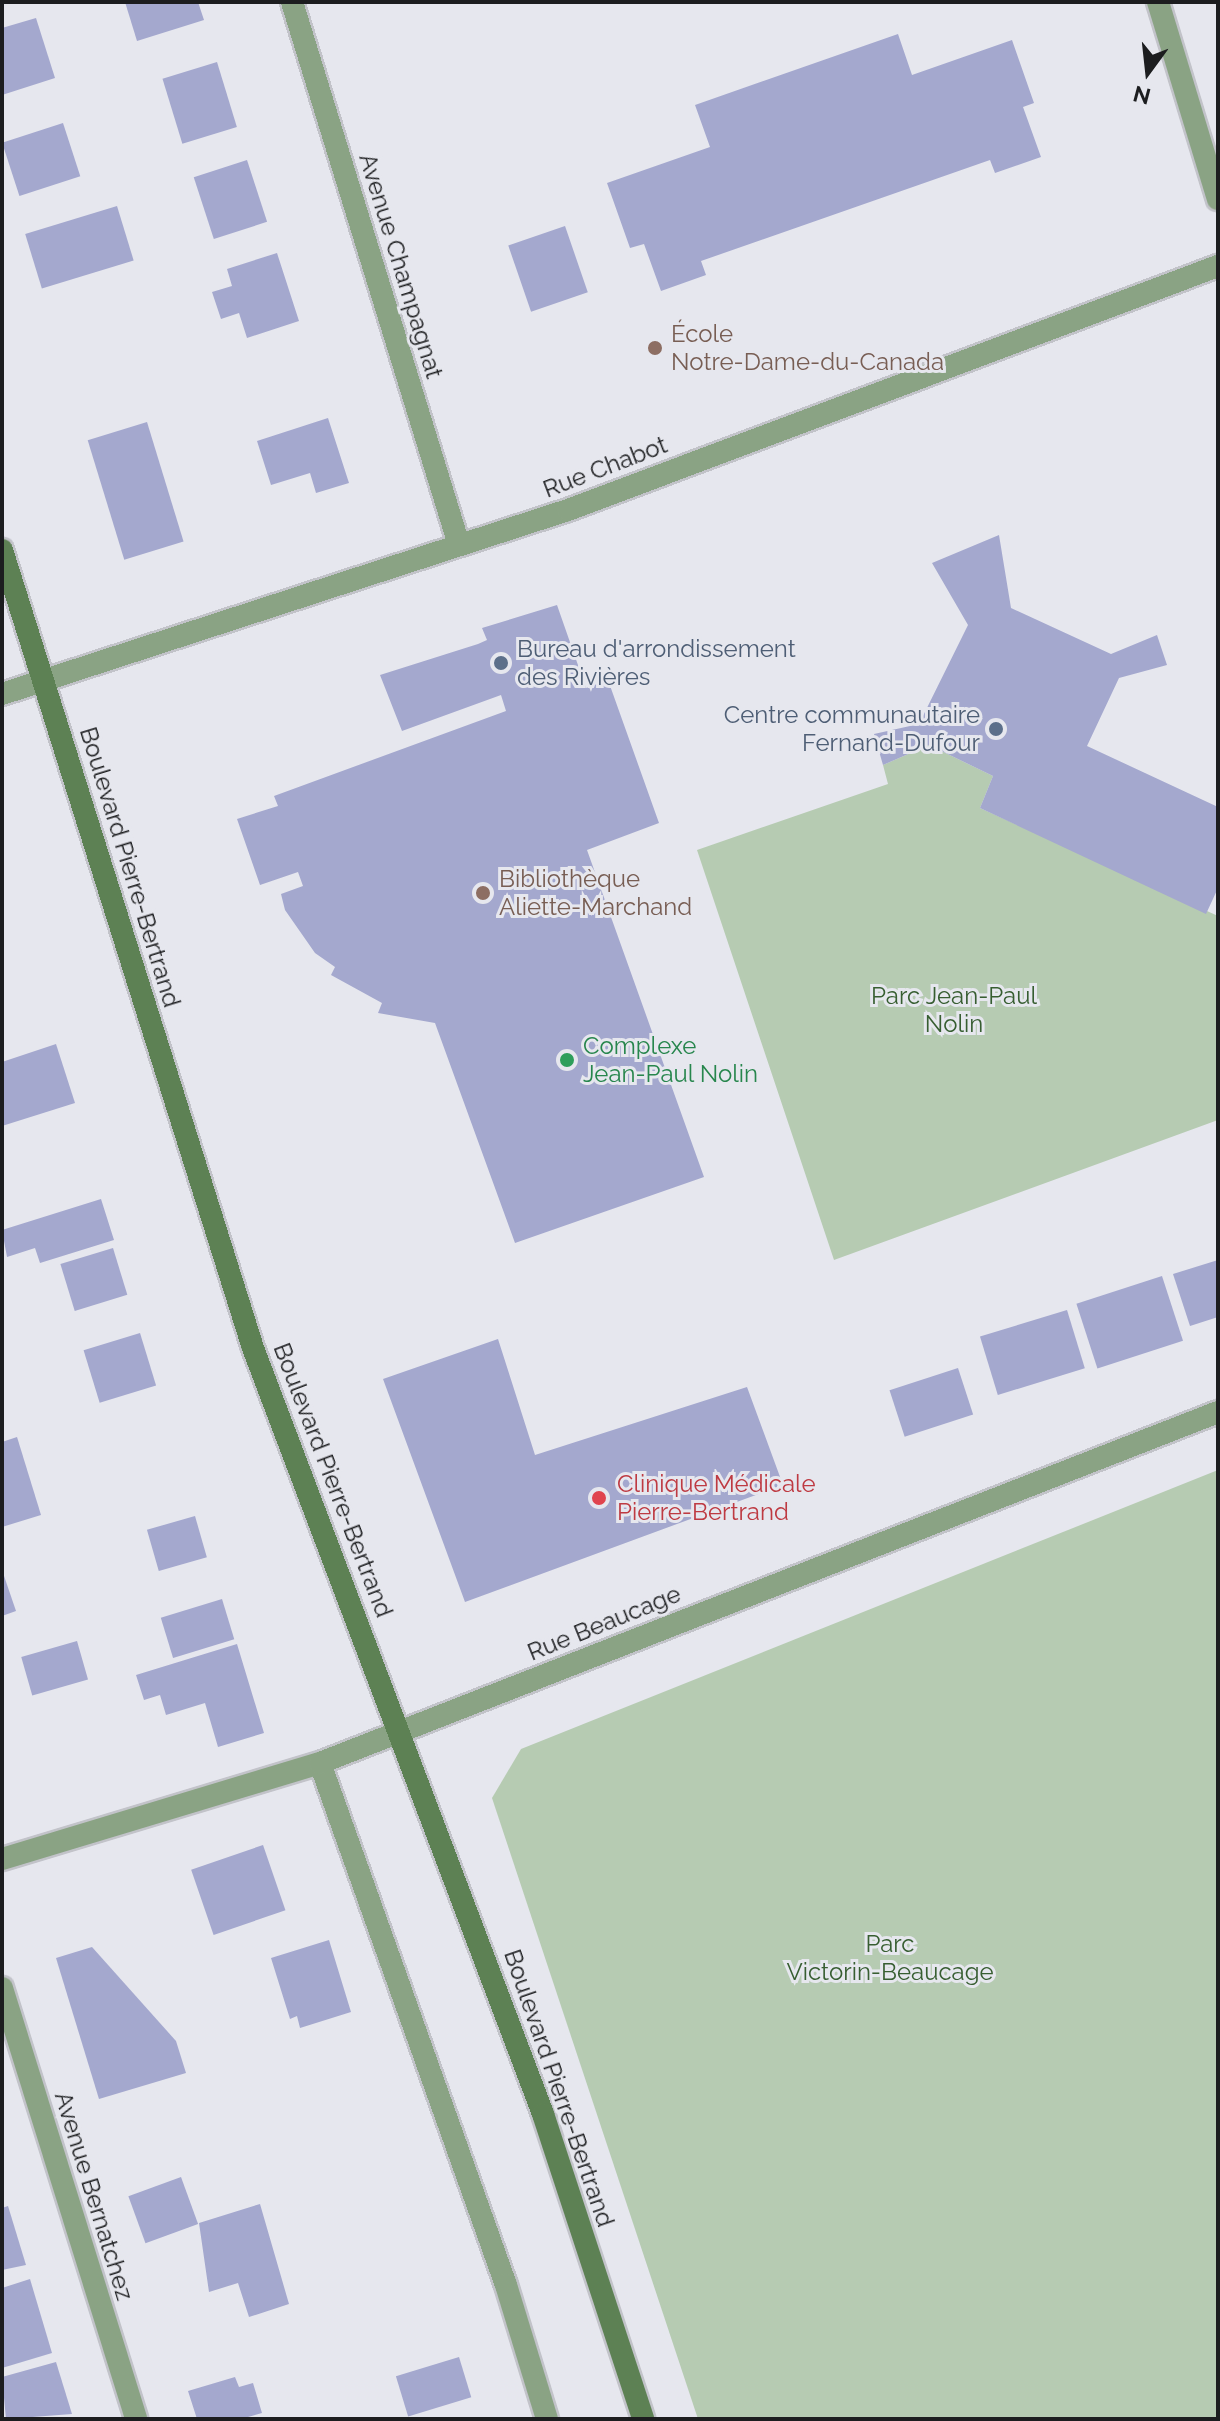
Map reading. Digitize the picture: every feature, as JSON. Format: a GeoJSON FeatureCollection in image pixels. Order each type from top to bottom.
{"type":"FeatureCollection","features":[{"type":"Feature","properties":{"kind":"main road","name":"Boulevard Pierre-Bertrand"},"geometry":{"type":"LineString","coordinates":[[2,550],[253,1348],[401,1731],[543,2114],[643,2419]]}},
{"type":"Feature","properties":{"kind":"street","name":"Avenue Champagnat"},"geometry":{"type":"LineString","coordinates":[[292,2],[459,545]]}},
{"type":"Feature","properties":{"kind":"street"},"geometry":{"type":"LineString","coordinates":[[1158,2],[1218,199]]}},
{"type":"Feature","properties":{"kind":"street","name":"Rue Chabot"},"geometry":{"type":"LineString","coordinates":[[2,694],[568,510],[1218,266]]}},
{"type":"Feature","properties":{"kind":"street","name":"Rue Beaucage"},"geometry":{"type":"LineString","coordinates":[[2,1859],[320,1763],[1218,1412]]}},
{"type":"Feature","properties":{"kind":"street"},"geometry":{"type":"LineString","coordinates":[[320,1763],[506,2285],[547,2419]]}},
{"type":"Feature","properties":{"kind":"street","name":"Avenue Bernatchez"},"geometry":{"type":"LineString","coordinates":[[2,1988],[136,2419]]}},
{"type":"Feature","properties":{"kind":"green space","name":"Parc Jean-Paul Nolin"},"geometry":{"type":"Polygon","coordinates":[[[929,745],[993,776],[980,808],[1218,916],[1218,1120],[834,1260],[697,850],[888,784],[883,765],[929,745]]]}},
{"type":"Feature","properties":{"kind":"green space","name":"Parc Victorin-Beaucage"},"geometry":{"type":"Polygon","coordinates":[[[1218,1470],[1218,2419],[698,2419],[492,1798],[521,1749],[1218,1470]]]}},
{"type":"Feature","properties":{"kind":"building"},"geometry":{"type":"Polygon","coordinates":[[[125,2],[198,2],[204,20],[137,41],[125,2]]]}},
{"type":"Feature","properties":{"kind":"building"},"geometry":{"type":"Polygon","coordinates":[[[36,18],[55,78],[2,95],[2,28],[36,18]]]}},
{"type":"Feature","properties":{"kind":"building"},"geometry":{"type":"Polygon","coordinates":[[[898,34],[912,75],[1012,40],[1034,103],[1023,107],[1041,157],[995,173],[990,160],[701,261],[706,275],[661,291],[644,244],[630,248],[607,183],[710,147],[695,105],[898,34]]]}},
{"type":"Feature","properties":{"kind":"building"},"geometry":{"type":"Polygon","coordinates":[[[217,62],[237,127],[182,144],[162,79],[217,62]]]}},
{"type":"Feature","properties":{"kind":"building"},"geometry":{"type":"Polygon","coordinates":[[[63,123],[80,176],[19,196],[2,143],[63,123]]]}},
{"type":"Feature","properties":{"kind":"building"},"geometry":{"type":"Polygon","coordinates":[[[247,160],[267,222],[214,239],[194,177],[247,160]]]}},
{"type":"Feature","properties":{"kind":"building"},"geometry":{"type":"Polygon","coordinates":[[[117,206],[134,261],[42,289],[25,234],[117,206]]]}},
{"type":"Feature","properties":{"kind":"building"},"geometry":{"type":"Polygon","coordinates":[[[565,226],[588,292],[531,312],[508,246],[565,226]]]}},
{"type":"Feature","properties":{"kind":"building"},"geometry":{"type":"Polygon","coordinates":[[[277,253],[299,321],[247,338],[239,313],[221,319],[212,292],[232,286],[227,269],[277,253]]]}},
{"type":"Feature","properties":{"kind":"building"},"geometry":{"type":"Polygon","coordinates":[[[328,418],[349,483],[316,493],[310,473],[271,485],[257,441],[328,418]]]}},
{"type":"Feature","properties":{"kind":"building"},"geometry":{"type":"Polygon","coordinates":[[[147,422],[184,542],[124,560],[88,440],[147,422]]]}},
{"type":"Feature","properties":{"kind":"building","name":"Centre communautaire Fernand-Dufour"},"geometry":{"type":"Polygon","coordinates":[[[999,535],[1011,608],[1111,654],[1157,635],[1167,665],[1119,678],[1087,746],[1218,807],[1218,888],[1206,914],[980,808],[993,776],[929,745],[883,765],[874,734],[919,724],[968,625],[932,563],[999,535]]]}},
{"type":"Feature","properties":{"kind":"building"},"geometry":{"type":"Polygon","coordinates":[[[557,605],[586,688],[608,680],[659,823],[587,850],[704,1177],[515,1243],[435,1023],[378,1013],[382,1003],[331,975],[335,967],[315,953],[285,910],[281,894],[303,886],[298,872],[260,885],[237,819],[278,806],[274,796],[506,711],[501,695],[402,731],[380,675],[478,644],[487,640],[482,628],[557,605]]]}},
{"type":"Feature","properties":{"kind":"building"},"geometry":{"type":"Polygon","coordinates":[[[56,1044],[75,1103],[2,1126],[2,1062],[56,1044]]]}},
{"type":"Feature","properties":{"kind":"building"},"geometry":{"type":"Polygon","coordinates":[[[101,1199],[114,1240],[40,1263],[35,1248],[7,1257],[2,1230],[101,1199]]]}},
{"type":"Feature","properties":{"kind":"building"},"geometry":{"type":"Polygon","coordinates":[[[113,1248],[127,1295],[75,1311],[60,1264],[113,1248]]]}},
{"type":"Feature","properties":{"kind":"building"},"geometry":{"type":"Polygon","coordinates":[[[1218,1260],[1218,1317],[1190,1326],[1173,1274],[1218,1260]]]}},
{"type":"Feature","properties":{"kind":"building"},"geometry":{"type":"Polygon","coordinates":[[[1162,1276],[1183,1341],[1097,1368],[1076,1304],[1162,1276]]]}},
{"type":"Feature","properties":{"kind":"building"},"geometry":{"type":"Polygon","coordinates":[[[1067,1310],[1085,1368],[998,1395],[980,1337],[1067,1310]]]}},
{"type":"Feature","properties":{"kind":"building"},"geometry":{"type":"Polygon","coordinates":[[[140,1333],[156,1386],[100,1403],[84,1350],[140,1333]]]}},
{"type":"Feature","properties":{"kind":"building"},"geometry":{"type":"Polygon","coordinates":[[[498,1339],[535,1455],[747,1387],[783,1485],[465,1602],[383,1379],[498,1339]]]}},
{"type":"Feature","properties":{"kind":"building"},"geometry":{"type":"Polygon","coordinates":[[[958,1368],[973,1415],[905,1437],[890,1390],[958,1368]]]}},
{"type":"Feature","properties":{"kind":"building"},"geometry":{"type":"Polygon","coordinates":[[[17,1437],[41,1515],[2,1527],[2,1442],[17,1437]]]}},
{"type":"Feature","properties":{"kind":"building"},"geometry":{"type":"Polygon","coordinates":[[[195,1516],[207,1557],[159,1571],[147,1530],[195,1516]]]}},
{"type":"Feature","properties":{"kind":"building"},"geometry":{"type":"Polygon","coordinates":[[[2,1570],[16,1611],[2,1616],[2,1570]]]}},
{"type":"Feature","properties":{"kind":"building"},"geometry":{"type":"Polygon","coordinates":[[[222,1599],[234,1639],[173,1658],[161,1618],[222,1599]]]}},
{"type":"Feature","properties":{"kind":"building"},"geometry":{"type":"Polygon","coordinates":[[[77,1641],[88,1679],[32,1695],[21,1657],[77,1641]]]}},
{"type":"Feature","properties":{"kind":"building"},"geometry":{"type":"Polygon","coordinates":[[[237,1644],[264,1733],[218,1747],[205,1703],[166,1715],[160,1695],[144,1700],[136,1675],[237,1644]]]}},
{"type":"Feature","properties":{"kind":"building"},"geometry":{"type":"Polygon","coordinates":[[[263,1845],[285,1910],[214,1935],[191,1870],[263,1845]]]}},
{"type":"Feature","properties":{"kind":"building"},"geometry":{"type":"Polygon","coordinates":[[[329,1940],[351,2012],[300,2028],[297,2016],[290,2019],[271,1958],[329,1940]]]}},
{"type":"Feature","properties":{"kind":"building"},"geometry":{"type":"Polygon","coordinates":[[[92,1947],[176,2041],[186,2073],[99,2099],[56,1958],[92,1947]]]}},
{"type":"Feature","properties":{"kind":"building"},"geometry":{"type":"Polygon","coordinates":[[[181,2177],[198,2224],[145,2243],[128,2196],[181,2177]]]}},
{"type":"Feature","properties":{"kind":"building"},"geometry":{"type":"Polygon","coordinates":[[[260,2204],[289,2304],[249,2317],[238,2283],[209,2292],[199,2223],[260,2204]]]}},
{"type":"Feature","properties":{"kind":"building"},"geometry":{"type":"Polygon","coordinates":[[[8,2206],[26,2265],[2,2270],[2,2208],[8,2206]]]}},
{"type":"Feature","properties":{"kind":"building"},"geometry":{"type":"Polygon","coordinates":[[[30,2279],[52,2353],[2,2368],[2,2288],[30,2279]]]}},
{"type":"Feature","properties":{"kind":"building"},"geometry":{"type":"Polygon","coordinates":[[[459,2357],[471,2397],[408,2416],[396,2376],[459,2357]]]}},
{"type":"Feature","properties":{"kind":"building"},"geometry":{"type":"Polygon","coordinates":[[[56,2362],[72,2414],[6,2419],[2,2377],[56,2362]]]}},
{"type":"Feature","properties":{"kind":"building"},"geometry":{"type":"Polygon","coordinates":[[[235,2377],[239,2387],[253,2383],[262,2413],[241,2419],[197,2419],[188,2391],[235,2377]]]}},
{"type":"Feature","properties":{"kind":"place","name":"École Notre-Dame-du-Canada"},"geometry":{"type":"Point","coordinates":[655,348]}},
{"type":"Feature","properties":{"kind":"place","name":"Bureau d'arrondissement des Rivières"},"geometry":{"type":"Point","coordinates":[501,663]}},
{"type":"Feature","properties":{"kind":"place","name":"Centre communautaire Fernand-Dufour"},"geometry":{"type":"Point","coordinates":[996,729]}},
{"type":"Feature","properties":{"kind":"place","name":"Bibliothèque Aliette-Marchand"},"geometry":{"type":"Point","coordinates":[483,893]}},
{"type":"Feature","properties":{"kind":"place","name":"Complexe Jean-Paul Nolin"},"geometry":{"type":"Point","coordinates":[567,1060]}},
{"type":"Feature","properties":{"kind":"place","name":"Clinique Médicale Pierre-Bertrand"},"geometry":{"type":"Point","coordinates":[599,1498]}}]}
